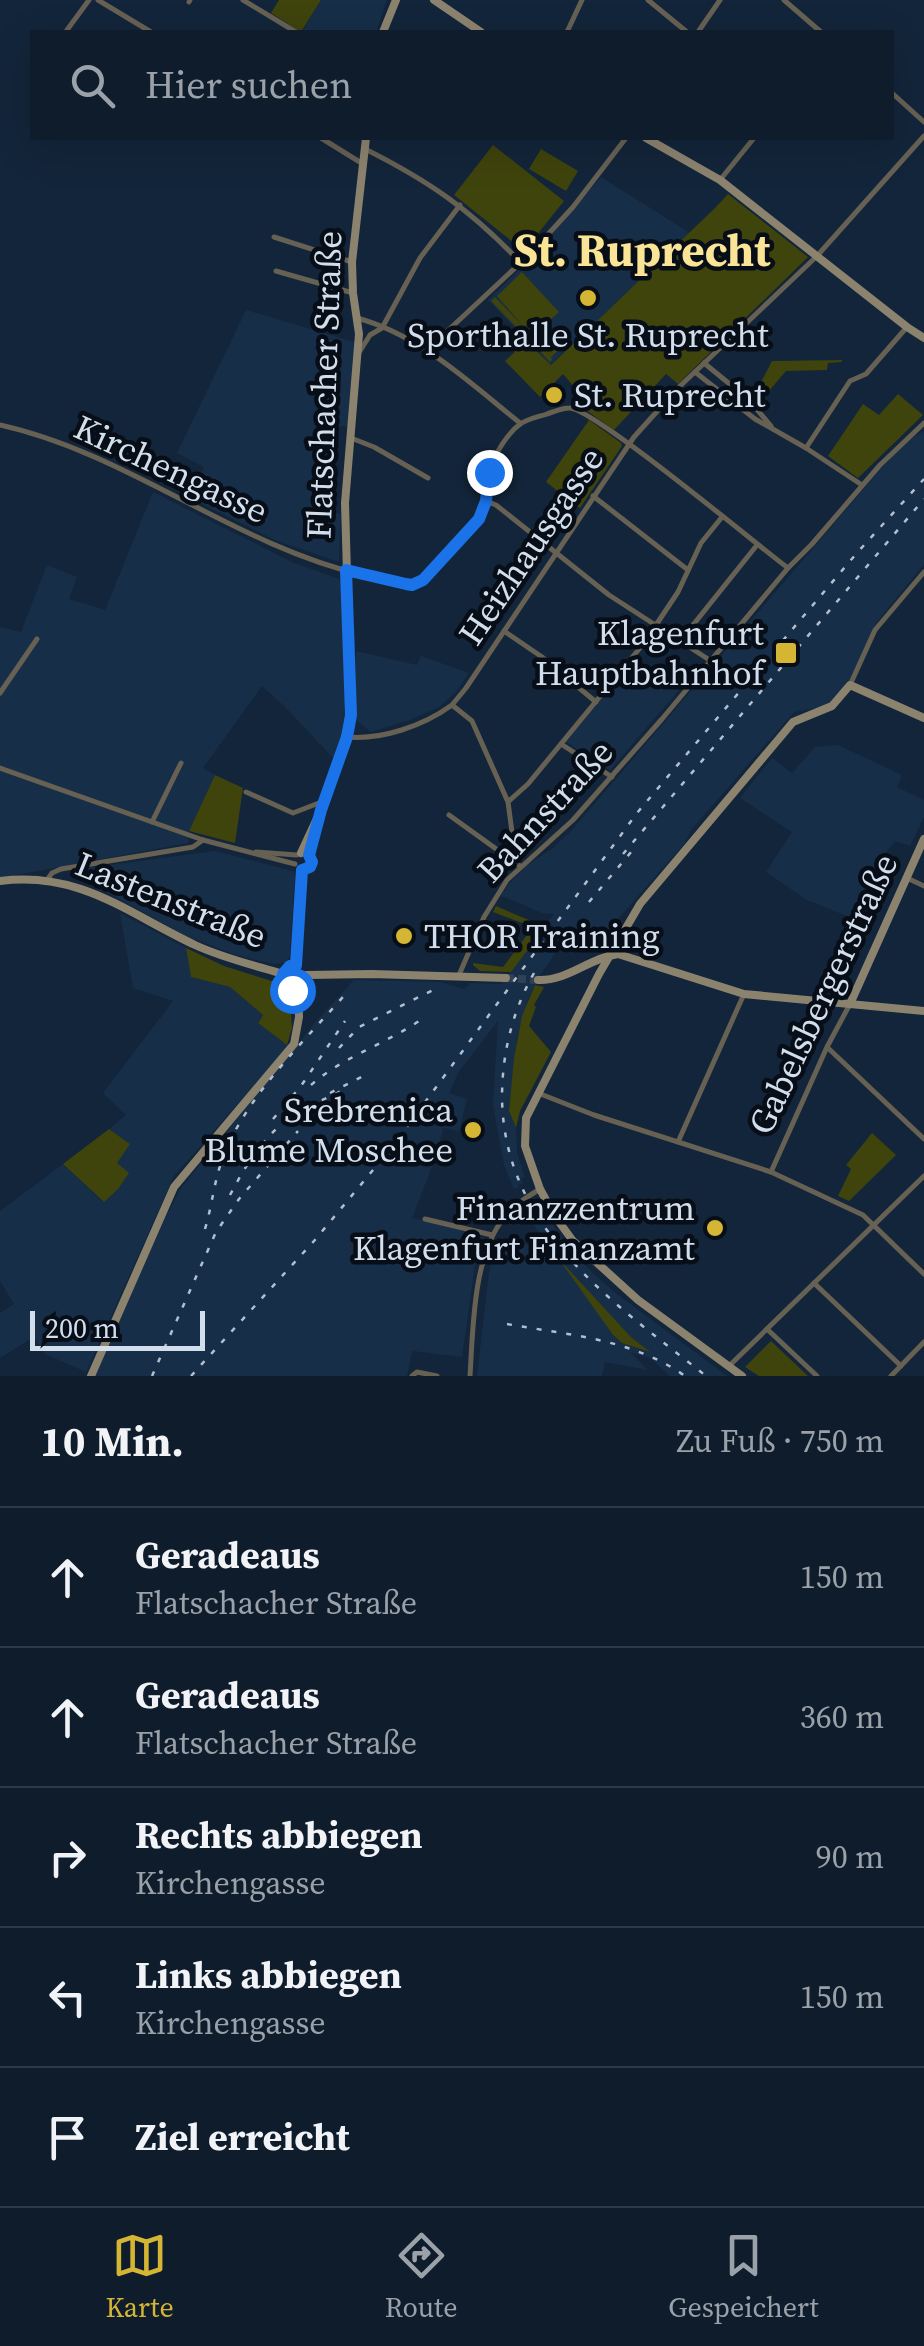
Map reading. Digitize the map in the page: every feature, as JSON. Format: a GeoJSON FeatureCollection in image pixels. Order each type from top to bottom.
{"type":"FeatureCollection","features":[{"type":"Feature","properties":{"kind":"street"},"geometry":{"type":"LineString","coordinates":[[67,30],[88,0]]}},
{"type":"Feature","properties":{"kind":"street"},"geometry":{"type":"LineString","coordinates":[[98,0],[149,30]]}},
{"type":"Feature","properties":{"kind":"street"},"geometry":{"type":"LineString","coordinates":[[243,0],[293,30]]}},
{"type":"Feature","properties":{"kind":"street"},"geometry":{"type":"LineString","coordinates":[[384,30],[396,0]]}},
{"type":"Feature","properties":{"kind":"street"},"geometry":{"type":"LineString","coordinates":[[434,0],[477,30]]}},
{"type":"Feature","properties":{"kind":"street"},"geometry":{"type":"LineString","coordinates":[[568,30],[582,0]]}},
{"type":"Feature","properties":{"kind":"street"},"geometry":{"type":"LineString","coordinates":[[648,0],[684,30]]}},
{"type":"Feature","properties":{"kind":"street"},"geometry":{"type":"LineString","coordinates":[[699,30],[720,0]]}},
{"type":"Feature","properties":{"kind":"street"},"geometry":{"type":"LineString","coordinates":[[784,0],[820,30]]}},
{"type":"Feature","properties":{"kind":"street"},"geometry":{"type":"LineString","coordinates":[[894,95],[924,122]]}},
{"type":"Feature","properties":{"kind":"street","name":"Heizhausgasse"},"geometry":{"type":"LineString","coordinates":[[452,705],[652,416],[817,256],[924,136]]}},
{"type":"Feature","properties":{"kind":"street"},"geometry":{"type":"LineString","coordinates":[[323,140],[363,164]]}},
{"type":"Feature","properties":{"kind":"street","name":"Flatschacher Straße"},"geometry":{"type":"LineString","coordinates":[[296,965],[301,859],[347,737],[351,715],[345,503],[358,334],[352,262],[366,140]]}},
{"type":"Feature","properties":{"kind":"street"},"geometry":{"type":"LineString","coordinates":[[426,350],[521,263],[576,204],[624,140]]}},
{"type":"Feature","properties":{"kind":"street"},"geometry":{"type":"LineString","coordinates":[[650,140],[720,180],[907,328],[922,334]]}},
{"type":"Feature","properties":{"kind":"street"},"geometry":{"type":"LineString","coordinates":[[720,180],[752,140]]}},
{"type":"Feature","properties":{"kind":"street"},"geometry":{"type":"LineString","coordinates":[[365,149],[412,172],[460,205],[521,263]]}},
{"type":"Feature","properties":{"kind":"street"},"geometry":{"type":"LineString","coordinates":[[356,358],[370,335],[382,328],[420,258],[460,205]]}},
{"type":"Feature","properties":{"kind":"street"},"geometry":{"type":"LineString","coordinates":[[274,237],[352,262]]}},
{"type":"Feature","properties":{"kind":"street"},"geometry":{"type":"LineString","coordinates":[[276,271],[353,293]]}},
{"type":"Feature","properties":{"kind":"street"},"geometry":{"type":"LineString","coordinates":[[357,318],[426,350],[520,423],[570,408],[582,412],[788,568]]}},
{"type":"Feature","properties":{"kind":"street"},"geometry":{"type":"LineString","coordinates":[[806,448],[850,381],[863,376],[907,328]]}},
{"type":"Feature","properties":{"kind":"street"},"geometry":{"type":"LineString","coordinates":[[704,363],[748,399],[773,428]]}},
{"type":"Feature","properties":{"kind":"street"},"geometry":{"type":"LineString","coordinates":[[695,372],[755,420],[862,485]]}},
{"type":"Feature","properties":{"kind":"street","name":"Bahnstraße"},"geometry":{"type":"LineString","coordinates":[[459,976],[499,890],[612,777],[788,568],[888,456],[924,422]]}},
{"type":"Feature","properties":{"kind":"street","name":"Kirchengasse"},"geometry":{"type":"LineString","coordinates":[[0,425],[43,436],[100,458],[273,545],[346,570],[406,584],[418,583],[433,570],[474,525],[486,501],[491,466],[520,423]]}},
{"type":"Feature","properties":{"kind":"street"},"geometry":{"type":"LineString","coordinates":[[350,438],[428,478]]}},
{"type":"Feature","properties":{"kind":"street"},"geometry":{"type":"LineString","coordinates":[[593,496],[688,570]]}},
{"type":"Feature","properties":{"kind":"street"},"geometry":{"type":"LineString","coordinates":[[486,501],[612,597],[711,660]]}},
{"type":"Feature","properties":{"kind":"street"},"geometry":{"type":"LineString","coordinates":[[508,802],[528,784],[644,643],[678,592],[701,543],[722,517]]}},
{"type":"Feature","properties":{"kind":"street"},"geometry":{"type":"LineString","coordinates":[[680,641],[758,545]]}},
{"type":"Feature","properties":{"kind":"street"},"geometry":{"type":"LineString","coordinates":[[742,1376],[638,1300],[562,1227],[540,1189],[528,1156],[526,1118],[594,983],[640,904],[793,722],[832,706],[850,685],[883,620],[924,572]]}},
{"type":"Feature","properties":{"kind":"street"},"geometry":{"type":"LineString","coordinates":[[504,630],[596,702]]}},
{"type":"Feature","properties":{"kind":"street"},"geometry":{"type":"LineString","coordinates":[[0,693],[37,640]]}},
{"type":"Feature","properties":{"kind":"street"},"geometry":{"type":"LineString","coordinates":[[850,685],[924,718]]}},
{"type":"Feature","properties":{"kind":"street"},"geometry":{"type":"LineString","coordinates":[[347,737],[366,738],[399,730],[452,705],[472,721],[508,802],[512,832],[508,856]]}},
{"type":"Feature","properties":{"kind":"street"},"geometry":{"type":"LineString","coordinates":[[561,744],[612,777]]}},
{"type":"Feature","properties":{"kind":"street"},"geometry":{"type":"LineString","coordinates":[[152,822],[181,764]]}},
{"type":"Feature","properties":{"kind":"street"},"geometry":{"type":"LineString","coordinates":[[0,768],[203,840],[301,859]]}},
{"type":"Feature","properties":{"kind":"street"},"geometry":{"type":"LineString","coordinates":[[246,792],[293,813],[322,806]]}},
{"type":"Feature","properties":{"kind":"street"},"geometry":{"type":"LineString","coordinates":[[449,815],[520,866]]}},
{"type":"Feature","properties":{"kind":"street"},"geometry":{"type":"LineString","coordinates":[[42,880],[61,869],[193,847],[203,840]]}},
{"type":"Feature","properties":{"kind":"street","name":"Gabelsbergerstraße"},"geometry":{"type":"LineString","coordinates":[[771,1172],[924,840]]}},
{"type":"Feature","properties":{"kind":"street"},"geometry":{"type":"LineString","coordinates":[[906,878],[924,886]]}},
{"type":"Feature","properties":{"kind":"street","name":"Lastenstraße"},"geometry":{"type":"LineString","coordinates":[[0,881],[42,880],[83,888],[200,947],[283,974]]}},
{"type":"Feature","properties":{"kind":"street"},"geometry":{"type":"LineString","coordinates":[[538,980],[556,979],[609,955],[624,954],[744,994],[924,1011]]}},
{"type":"Feature","properties":{"kind":"street"},"geometry":{"type":"LineString","coordinates":[[296,965],[307,976],[304,987],[298,990],[286,986],[283,974],[296,965]]}},
{"type":"Feature","properties":{"kind":"street"},"geometry":{"type":"LineString","coordinates":[[574,971],[594,983]]}},
{"type":"Feature","properties":{"kind":"street"},"geometry":{"type":"LineString","coordinates":[[307,976],[506,978]]}},
{"type":"Feature","properties":{"kind":"street"},"geometry":{"type":"LineString","coordinates":[[91,1376],[174,1187],[294,1044],[298,990]]}},
{"type":"Feature","properties":{"kind":"street"},"geometry":{"type":"LineString","coordinates":[[678,1142],[744,994]]}},
{"type":"Feature","properties":{"kind":"street"},"geometry":{"type":"LineString","coordinates":[[827,1048],[924,1139]]}},
{"type":"Feature","properties":{"kind":"street"},"geometry":{"type":"LineString","coordinates":[[538,1093],[771,1172],[863,1216],[924,1274]]}},
{"type":"Feature","properties":{"kind":"street"},"geometry":{"type":"LineString","coordinates":[[728,1367],[924,1176]]}},
{"type":"Feature","properties":{"kind":"street"},"geometry":{"type":"LineString","coordinates":[[470,1376],[476,1304],[487,1246],[514,1208],[540,1189]]}},
{"type":"Feature","properties":{"kind":"street"},"geometry":{"type":"LineString","coordinates":[[425,1219],[492,1235]]}},
{"type":"Feature","properties":{"kind":"street"},"geometry":{"type":"LineString","coordinates":[[814,1283],[901,1366]]}},
{"type":"Feature","properties":{"kind":"street"},"geometry":{"type":"LineString","coordinates":[[767,1328],[817,1376]]}},
{"type":"Feature","properties":{"kind":"street"},"geometry":{"type":"LineString","coordinates":[[892,1376],[924,1342]]}},
{"type":"Feature","properties":{"kind":"street"},"geometry":{"type":"LineString","coordinates":[[412,1376],[417,1372],[437,1376]]}},
{"type":"Feature","properties":{"kind":"shaded area"},"geometry":{"type":"Polygon","coordinates":[[[321,0],[387,0],[377,30],[303,30],[321,0]]]}},
{"type":"Feature","properties":{"kind":"shaded area"},"geometry":{"type":"Polygon","coordinates":[[[601,177],[690,233],[550,365],[488,300],[601,177]]]}},
{"type":"Feature","properties":{"kind":"shaded area"},"geometry":{"type":"Polygon","coordinates":[[[246,310],[354,342],[348,427],[335,425],[323,446],[335,453],[326,511],[341,514],[339,562],[275,540],[190,498],[204,467],[177,453],[246,310]]]}},
{"type":"Feature","properties":{"kind":"shaded area"},"geometry":{"type":"Polygon","coordinates":[[[924,431],[924,564],[877,622],[847,685],[830,703],[794,712],[604,935],[578,927],[541,974],[529,997],[517,1037],[509,1110],[525,1177],[519,1187],[514,1189],[504,1165],[493,1105],[498,1021],[458,1073],[449,1093],[467,1099],[459,1131],[443,1128],[412,1218],[479,1237],[462,1357],[412,1351],[407,1376],[95,1376],[181,1188],[319,1018],[354,980],[440,982],[464,989],[471,983],[501,984],[554,914],[500,897],[509,884],[572,830],[891,457],[924,431]]]}},
{"type":"Feature","properties":{"kind":"shaded area"},"geometry":{"type":"Polygon","coordinates":[[[153,492],[292,562],[339,579],[346,692],[342,736],[334,759],[262,686],[203,768],[215,775],[189,831],[188,843],[0,878],[0,627],[21,632],[47,565],[77,577],[69,599],[105,610],[153,492]]]}},
{"type":"Feature","properties":{"kind":"shaded area"},"geometry":{"type":"Polygon","coordinates":[[[356,651],[417,665],[421,656],[469,673],[439,707],[371,732],[356,720],[356,651]]]}},
{"type":"Feature","properties":{"kind":"shaded area"},"geometry":{"type":"Polygon","coordinates":[[[634,660],[657,675],[665,666],[685,683],[610,770],[566,742],[634,660]]]}},
{"type":"Feature","properties":{"kind":"shaded area"},"geometry":{"type":"Polygon","coordinates":[[[838,745],[902,775],[897,787],[924,800],[924,817],[910,846],[895,841],[882,858],[854,919],[807,900],[766,872],[792,832],[740,798],[772,758],[792,773],[815,747],[838,745]]]}},
{"type":"Feature","properties":{"kind":"shaded area"},"geometry":{"type":"Polygon","coordinates":[[[215,851],[293,871],[290,956],[286,963],[273,964],[236,955],[184,935],[85,882],[87,868],[215,851]]]}},
{"type":"Feature","properties":{"kind":"shaded area"},"geometry":{"type":"Polygon","coordinates":[[[120,913],[186,948],[191,977],[230,987],[263,1015],[258,1023],[287,1045],[174,1176],[86,1372],[45,1354],[34,1337],[0,1358],[0,1313],[14,1304],[0,1281],[0,1211],[63,1164],[103,1202],[116,1163],[130,1144],[109,1129],[126,1115],[103,1093],[173,1001],[133,988],[120,913]]]}},
{"type":"Feature","properties":{"kind":"shaded area"},"geometry":{"type":"Polygon","coordinates":[[[539,1205],[592,1272],[727,1376],[670,1376],[650,1358],[630,1352],[648,1370],[605,1362],[602,1376],[477,1376],[493,1256],[510,1242],[551,1249],[526,1213],[539,1205]],[[569,1270],[613,1335],[622,1343],[647,1350],[569,1270]]]}},
{"type":"Feature","properties":{"kind":"green space"},"geometry":{"type":"Polygon","coordinates":[[[279,0],[321,0],[302,30],[271,13],[279,0]]]}},
{"type":"Feature","properties":{"kind":"green space"},"geometry":{"type":"Polygon","coordinates":[[[493,145],[564,201],[524,251],[454,195],[493,145]]]}},
{"type":"Feature","properties":{"kind":"green space"},"geometry":{"type":"Polygon","coordinates":[[[541,149],[578,171],[566,191],[529,169],[541,149]]]}},
{"type":"Feature","properties":{"kind":"green space"},"geometry":{"type":"Polygon","coordinates":[[[728,194],[808,257],[678,384],[666,374],[614,430],[583,408],[583,397],[563,374],[540,397],[505,361],[526,341],[551,365],[728,194]]]}},
{"type":"Feature","properties":{"kind":"green space"},"geometry":{"type":"Polygon","coordinates":[[[522,272],[559,312],[533,336],[540,344],[545,339],[557,344],[563,339],[566,343],[550,362],[491,301],[495,297],[523,326],[497,296],[522,272]]]}},
{"type":"Feature","properties":{"kind":"green space"},"geometry":{"type":"Polygon","coordinates":[[[842,360],[828,363],[827,370],[786,371],[769,391],[760,384],[772,361],[842,360]]]}},
{"type":"Feature","properties":{"kind":"green space"},"geometry":{"type":"Polygon","coordinates":[[[898,394],[923,415],[858,478],[828,456],[863,404],[879,415],[898,394]]]}},
{"type":"Feature","properties":{"kind":"green space"},"geometry":{"type":"Polygon","coordinates":[[[589,420],[622,446],[580,508],[546,482],[589,420]]]}},
{"type":"Feature","properties":{"kind":"green space"},"geometry":{"type":"Polygon","coordinates":[[[215,775],[243,788],[235,843],[189,831],[215,775]]]}},
{"type":"Feature","properties":{"kind":"green space"},"geometry":{"type":"Polygon","coordinates":[[[496,906],[545,927],[511,972],[480,971],[473,965],[503,967],[533,927],[493,912],[496,906]]]}},
{"type":"Feature","properties":{"kind":"green space"},"geometry":{"type":"Polygon","coordinates":[[[186,948],[224,966],[275,982],[281,992],[290,996],[292,1028],[287,1045],[258,1023],[263,1015],[230,987],[191,977],[186,948]]]}},
{"type":"Feature","properties":{"kind":"green space"},"geometry":{"type":"Polygon","coordinates":[[[535,985],[544,987],[529,1026],[551,1052],[520,1111],[516,1128],[509,1111],[514,1058],[522,1016],[535,985]]]}},
{"type":"Feature","properties":{"kind":"green space"},"geometry":{"type":"Polygon","coordinates":[[[109,1129],[130,1144],[117,1163],[129,1173],[104,1202],[63,1164],[109,1129]]]}},
{"type":"Feature","properties":{"kind":"green space"},"geometry":{"type":"Polygon","coordinates":[[[872,1133],[896,1155],[849,1201],[838,1196],[851,1169],[846,1165],[872,1133]]]}},
{"type":"Feature","properties":{"kind":"green space"},"geometry":{"type":"Polygon","coordinates":[[[559,1259],[631,1337],[650,1352],[622,1343],[613,1335],[559,1259]]]}},
{"type":"Feature","properties":{"kind":"green space"},"geometry":{"type":"Polygon","coordinates":[[[771,1341],[808,1376],[759,1376],[745,1367],[771,1341]]]}},
{"type":"Feature","properties":{"kind":"tunnel"},"geometry":{"type":"LineString","coordinates":[[506,978],[538,980]]}},
{"type":"Feature","properties":{"kind":"railway"},"geometry":{"type":"LineString","coordinates":[[191,1376],[314,1241],[393,1146],[637,813],[924,479]]}},
{"type":"Feature","properties":{"kind":"railway"},"geometry":{"type":"LineString","coordinates":[[623,854],[924,499]]}},
{"type":"Feature","properties":{"kind":"railway"},"geometry":{"type":"LineString","coordinates":[[589,902],[637,845]]}},
{"type":"Feature","properties":{"kind":"railway"},"geometry":{"type":"LineString","coordinates":[[534,973],[514,1018],[502,1082],[508,1145],[522,1187],[543,1224],[570,1259],[635,1320],[706,1376]]}},
{"type":"Feature","properties":{"kind":"railway"},"geometry":{"type":"LineString","coordinates":[[205,1229],[232,1136],[261,1091],[349,990]]}},
{"type":"Feature","properties":{"kind":"railway"},"geometry":{"type":"LineString","coordinates":[[339,1048],[359,1027],[433,990]]}},
{"type":"Feature","properties":{"kind":"railway"},"geometry":{"type":"LineString","coordinates":[[311,1085],[337,1066],[422,1019]]}},
{"type":"Feature","properties":{"kind":"railway"},"geometry":{"type":"LineString","coordinates":[[273,1119],[301,1086],[345,1021]]}},
{"type":"Feature","properties":{"kind":"railway"},"geometry":{"type":"LineString","coordinates":[[330,1093],[369,1073]]}},
{"type":"Feature","properties":{"kind":"railway"},"geometry":{"type":"LineString","coordinates":[[230,1195],[250,1160],[275,1130],[302,1110],[341,1091]]}},
{"type":"Feature","properties":{"kind":"railway"},"geometry":{"type":"LineString","coordinates":[[152,1376],[216,1232],[298,1131]]}},
{"type":"Feature","properties":{"kind":"railway"},"geometry":{"type":"LineString","coordinates":[[507,1324],[622,1346],[685,1376]]}},
{"type":"Feature","properties":{"kind":"place","name":"Sporthalle St. Ruprecht"},"geometry":{"type":"Point","coordinates":[588,298]}},
{"type":"Feature","properties":{"kind":"place","name":"St. Ruprecht"},"geometry":{"type":"Point","coordinates":[554,395]}},
{"type":"Feature","properties":{"kind":"place","name":"Klagenfurt Hauptbahnhof"},"geometry":{"type":"Point","coordinates":[786,653]}},
{"type":"Feature","properties":{"kind":"place","name":"THOR Training"},"geometry":{"type":"Point","coordinates":[404,936]}},
{"type":"Feature","properties":{"kind":"place","name":"Srebrenica Blume Moschee"},"geometry":{"type":"Point","coordinates":[473,1130]}},
{"type":"Feature","properties":{"kind":"place","name":"Finanzzentrum Klagenfurt Finanzamt"},"geometry":{"type":"Point","coordinates":[715,1228]}},
{"type":"Feature","properties":{"kind":"district","name":"St. Ruprecht"},"geometry":{"type":"Point","coordinates":[642,250]}},
{"type":"Feature","properties":{"kind":"route"},"geometry":{"type":"LineString","coordinates":[[292,990],[282,980],[285,970],[296,965],[302,870],[312,862],[309,855],[351,715],[346,570],[412,585],[423,580],[479,519],[486,501],[489,472]]}}]}
